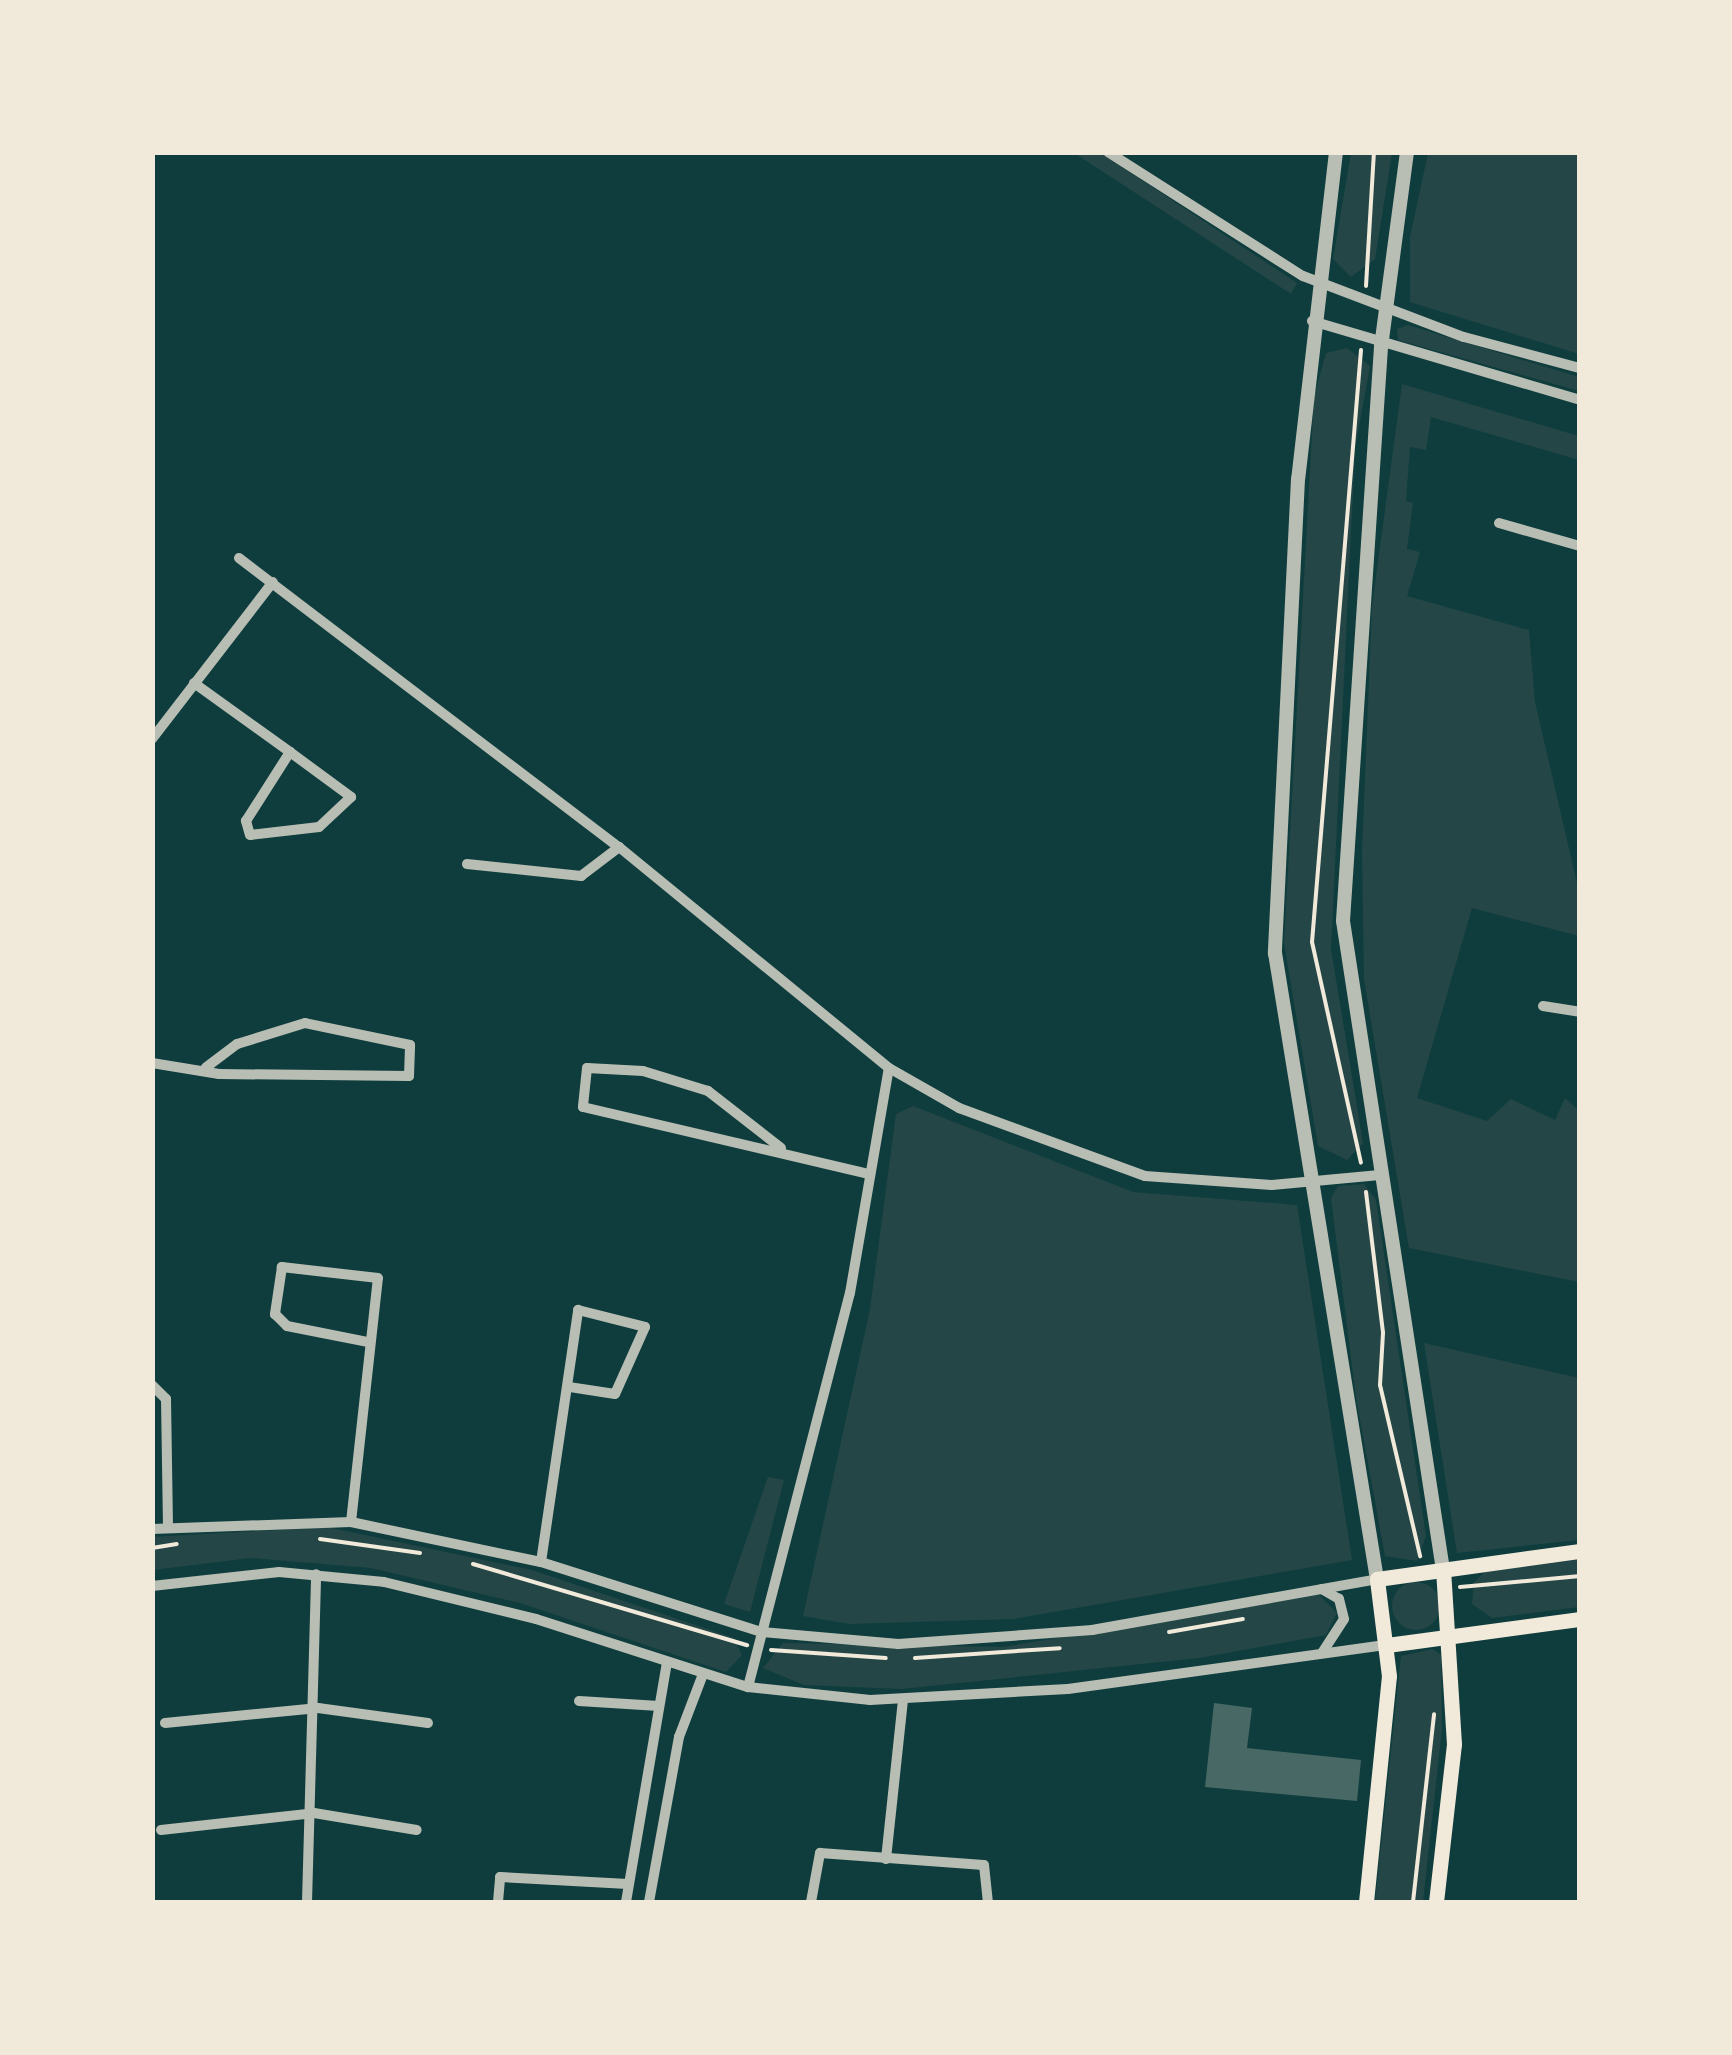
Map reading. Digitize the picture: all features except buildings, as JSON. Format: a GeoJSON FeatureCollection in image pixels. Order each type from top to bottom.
{"type":"FeatureCollection","features":[{"type":"Feature","properties":{"kind":"main road"},"geometry":{"type":"LineString","coordinates":[[1366,1902],[1384,1770],[1387,1644],[1378,1579],[1580,1551]]}},
{"type":"Feature","properties":{"kind":"main road"},"geometry":{"type":"LineString","coordinates":[[1436,1902],[1450,1813],[1452,1634],[1442,1570]]}},
{"type":"Feature","properties":{"kind":"main road"},"geometry":{"type":"LineString","coordinates":[[1387,1644],[1580,1620]]}},
{"type":"Feature","properties":{"kind":"street"},"geometry":{"type":"LineString","coordinates":[[1108,152],[1318,282],[1384,308],[1580,368]]}},
{"type":"Feature","properties":{"kind":"street"},"geometry":{"type":"LineString","coordinates":[[152,1528],[351,1522],[541,1562],[762,1632],[978,1642],[1378,1579],[1310,1183],[1274,921],[1311,320],[1336,152]]}},
{"type":"Feature","properties":{"kind":"street"},"geometry":{"type":"LineString","coordinates":[[1407,152],[1384,308],[1343,886],[1351,1022],[1380,1175],[1442,1570]]}},
{"type":"Feature","properties":{"kind":"street"},"geometry":{"type":"LineString","coordinates":[[1311,320],[1381,347],[1580,400]]}},
{"type":"Feature","properties":{"kind":"street"},"geometry":{"type":"LineString","coordinates":[[1499,523],[1580,546]]}},
{"type":"Feature","properties":{"kind":"street"},"geometry":{"type":"LineString","coordinates":[[239,558],[620,847],[889,1068],[1000,1128],[1145,1176],[1310,1183],[1380,1175]]}},
{"type":"Feature","properties":{"kind":"street"},"geometry":{"type":"LineString","coordinates":[[152,738],[273,582]]}},
{"type":"Feature","properties":{"kind":"street"},"geometry":{"type":"LineString","coordinates":[[194,683],[290,752],[351,797],[320,827],[250,835],[246,821],[290,752]]}},
{"type":"Feature","properties":{"kind":"street"},"geometry":{"type":"LineString","coordinates":[[467,864],[581,876],[620,847]]}},
{"type":"Feature","properties":{"kind":"street"},"geometry":{"type":"LineString","coordinates":[[1543,1006],[1580,1012]]}},
{"type":"Feature","properties":{"kind":"street"},"geometry":{"type":"LineString","coordinates":[[152,1064],[206,1067],[409,1076],[410,1045],[305,1024],[237,1044],[206,1067]]}},
{"type":"Feature","properties":{"kind":"street"},"geometry":{"type":"LineString","coordinates":[[781,1148],[708,1091],[643,1071],[587,1068],[583,1107],[781,1148],[869,1174]]}},
{"type":"Feature","properties":{"kind":"street"},"geometry":{"type":"LineString","coordinates":[[748,1686],[850,1293],[889,1068]]}},
{"type":"Feature","properties":{"kind":"street"},"geometry":{"type":"LineString","coordinates":[[351,1522],[378,1278],[282,1266],[276,1314],[287,1326],[368,1342]]}},
{"type":"Feature","properties":{"kind":"street"},"geometry":{"type":"LineString","coordinates":[[541,1562],[578,1310],[645,1327],[615,1394],[569,1387]]}},
{"type":"Feature","properties":{"kind":"street"},"geometry":{"type":"LineString","coordinates":[[152,1385],[166,1399],[168,1526]]}},
{"type":"Feature","properties":{"kind":"street"},"geometry":{"type":"LineString","coordinates":[[307,1902],[318,1708],[316,1574]]}},
{"type":"Feature","properties":{"kind":"street"},"geometry":{"type":"LineString","coordinates":[[152,1584],[316,1574],[430,1591],[748,1686],[903,1701],[1387,1644]]}},
{"type":"Feature","properties":{"kind":"street"},"geometry":{"type":"LineString","coordinates":[[1321,1588],[1339,1599],[1344,1619],[1321,1654]]}},
{"type":"Feature","properties":{"kind":"street"},"geometry":{"type":"LineString","coordinates":[[626,1902],[667,1662]]}},
{"type":"Feature","properties":{"kind":"street"},"geometry":{"type":"LineString","coordinates":[[648,1902],[679,1738],[702,1674]]}},
{"type":"Feature","properties":{"kind":"street"},"geometry":{"type":"LineString","coordinates":[[579,1700],[658,1706]]}},
{"type":"Feature","properties":{"kind":"street"},"geometry":{"type":"LineString","coordinates":[[886,1858],[903,1701]]}},
{"type":"Feature","properties":{"kind":"street"},"geometry":{"type":"LineString","coordinates":[[165,1723],[318,1708],[428,1723]]}},
{"type":"Feature","properties":{"kind":"street"},"geometry":{"type":"LineString","coordinates":[[161,1830],[314,1813],[417,1830]]}},
{"type":"Feature","properties":{"kind":"street"},"geometry":{"type":"LineString","coordinates":[[811,1902],[820,1853],[984,1866],[988,1902]]}},
{"type":"Feature","properties":{"kind":"street"},"geometry":{"type":"LineString","coordinates":[[498,1902],[500,1877],[628,1884]]}},
{"type":"Feature","properties":{"kind":"path"},"geometry":{"type":"LineString","coordinates":[[306,1537],[440,1556]]}},
{"type":"Feature","properties":{"kind":"path"},"geometry":{"type":"LineString","coordinates":[[152,1548],[186,1542]]}},
{"type":"Feature","properties":{"kind":"path"},"geometry":{"type":"LineString","coordinates":[[454,1559],[758,1648],[923,1658],[1070,1646]]}},
{"type":"Feature","properties":{"kind":"path"},"geometry":{"type":"LineString","coordinates":[[1446,1589],[1580,1576]]}},
{"type":"Feature","properties":{"kind":"path"},"geometry":{"type":"LineString","coordinates":[[1151,1635],[1251,1618]]}},
{"type":"Feature","properties":{"kind":"shaded area"},"geometry":{"type":"Polygon","coordinates":[[[1074,153],[1101,153],[1297,283],[1291,294],[1074,153]]]}},
{"type":"Feature","properties":{"kind":"shaded area"},"geometry":{"type":"Polygon","coordinates":[[[1351,153],[1392,153],[1375,259],[1351,277],[1333,259],[1351,153]]]}},
{"type":"Feature","properties":{"kind":"shaded area"},"geometry":{"type":"Polygon","coordinates":[[[1428,153],[1579,153],[1579,354],[1410,302],[1410,237],[1428,153]]]}},
{"type":"Feature","properties":{"kind":"shaded area"},"geometry":{"type":"Polygon","coordinates":[[[1408,325],[1579,377],[1579,391],[1398,340],[1397,329],[1408,325]]]}},
{"type":"Feature","properties":{"kind":"shaded area"},"geometry":{"type":"Polygon","coordinates":[[[1347,348],[1370,366],[1355,449],[1331,949],[1363,1143],[1347,1160],[1318,1146],[1284,943],[1314,397],[1326,353],[1347,348]]]}},
{"type":"Feature","properties":{"kind":"shaded area"},"geometry":{"type":"Polygon","coordinates":[[[1402,384],[1579,436],[1579,460],[1431,417],[1426,450],[1410,447],[1406,501],[1413,503],[1407,549],[1420,552],[1407,596],[1529,630],[1535,702],[1580,896],[1579,936],[1472,908],[1417,1098],[1487,1121],[1511,1099],[1555,1120],[1565,1098],[1579,1111],[1579,1282],[1409,1248],[1364,979],[1362,852],[1372,606],[1402,384]]]}},
{"type":"Feature","properties":{"kind":"shaded area"},"geometry":{"type":"Polygon","coordinates":[[[913,1106],[1133,1192],[1297,1205],[1352,1560],[1013,1619],[849,1624],[803,1616],[870,1309],[896,1114],[913,1106]]]}},
{"type":"Feature","properties":{"kind":"shaded area"},"geometry":{"type":"Polygon","coordinates":[[[1364,1184],[1376,1200],[1426,1536],[1417,1561],[1385,1556],[1356,1398],[1331,1198],[1338,1186],[1364,1184]]]}},
{"type":"Feature","properties":{"kind":"shaded area"},"geometry":{"type":"Polygon","coordinates":[[[1424,1343],[1579,1378],[1579,1540],[1457,1553],[1424,1343]]]}},
{"type":"Feature","properties":{"kind":"shaded area"},"geometry":{"type":"Polygon","coordinates":[[[768,1477],[784,1480],[750,1612],[724,1604],[768,1477]]]}},
{"type":"Feature","properties":{"kind":"shaded area"},"geometry":{"type":"Polygon","coordinates":[[[327,1527],[532,1570],[734,1638],[742,1655],[726,1672],[520,1603],[371,1568],[250,1558],[153,1570],[152,1537],[327,1527]]]}},
{"type":"Feature","properties":{"kind":"shaded area"},"geometry":{"type":"Polygon","coordinates":[[[1579,1558],[1579,1607],[1492,1618],[1472,1604],[1474,1582],[1487,1570],[1579,1558]]]}},
{"type":"Feature","properties":{"kind":"shaded area"},"geometry":{"type":"Polygon","coordinates":[[[1416,1582],[1433,1589],[1440,1606],[1433,1623],[1416,1630],[1399,1623],[1392,1606],[1399,1589],[1416,1582]]]}},
{"type":"Feature","properties":{"kind":"shaded area"},"geometry":{"type":"Polygon","coordinates":[[[1319,1595],[1337,1613],[1326,1635],[1199,1658],[902,1689],[804,1685],[763,1668],[783,1643],[1003,1647],[1319,1595]]]}},
{"type":"Feature","properties":{"kind":"shaded area"},"geometry":{"type":"Polygon","coordinates":[[[1433,1649],[1441,1655],[1442,1728],[1423,1902],[1375,1902],[1401,1656],[1433,1649]]]}}]}
